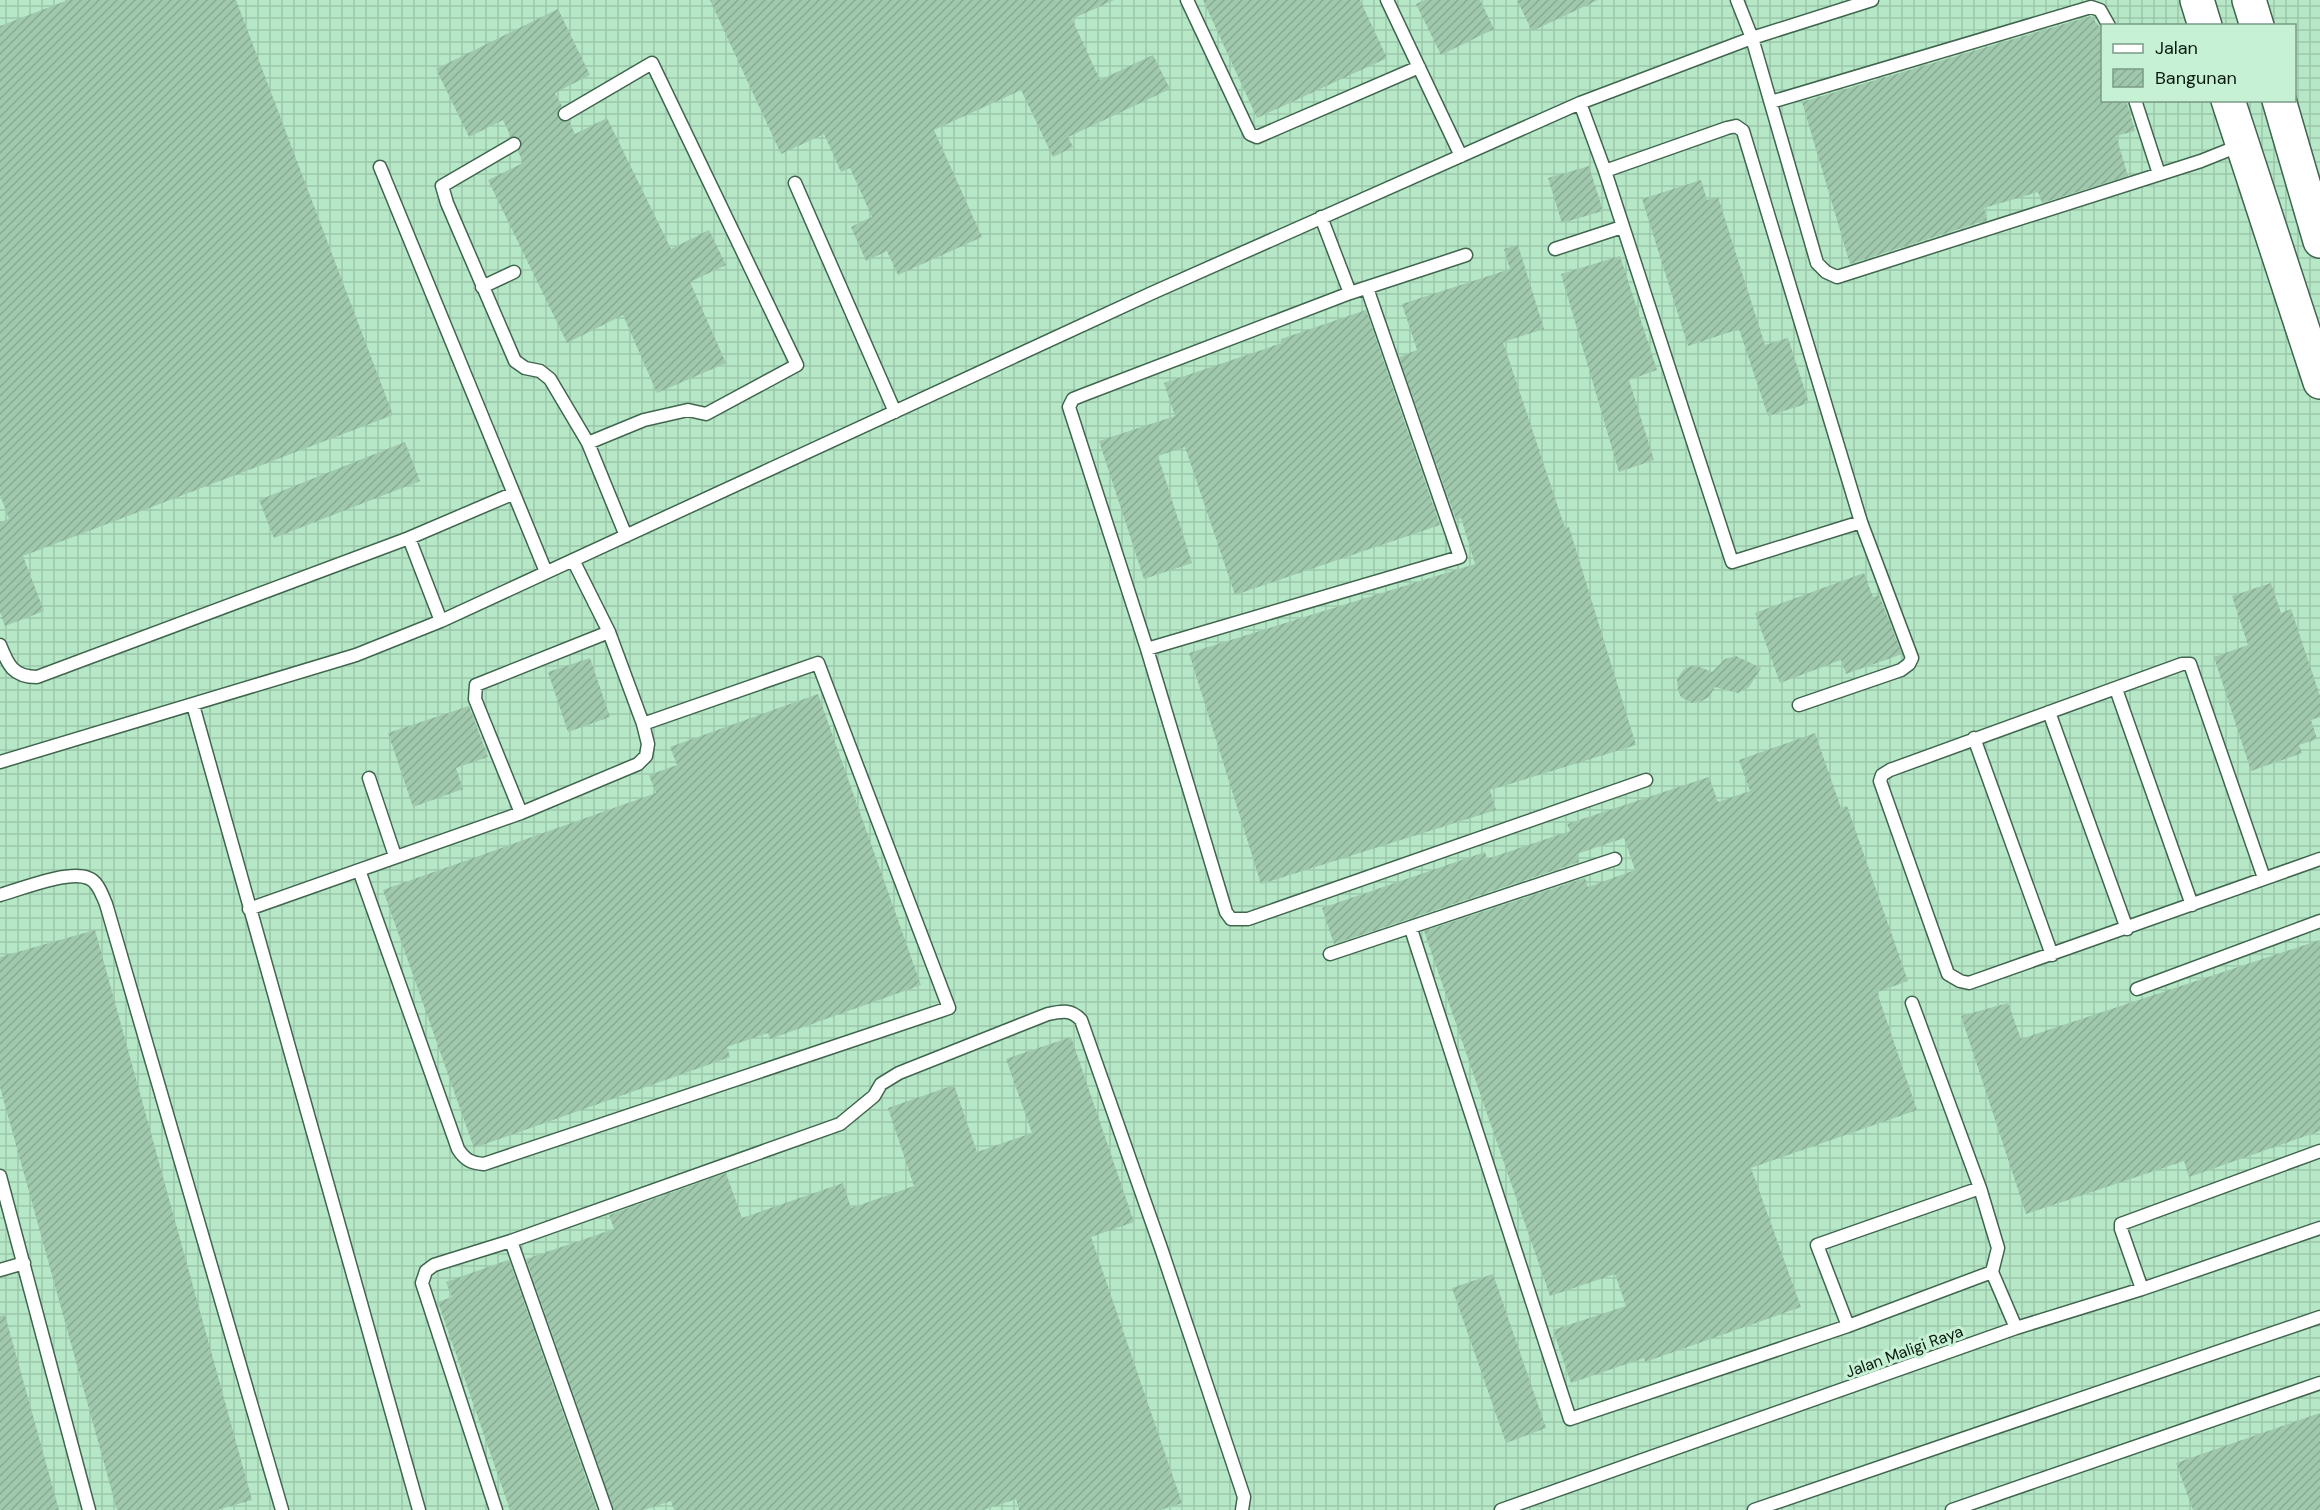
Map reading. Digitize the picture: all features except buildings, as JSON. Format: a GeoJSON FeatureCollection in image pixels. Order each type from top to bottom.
{"type":"FeatureCollection","features":[{"type":"Feature","properties":{"kind":"street"},"geometry":{"type":"LineString","coordinates":[[2197,0],[2204,24]]}},
{"type":"Feature","properties":{"kind":"street"},"geometry":{"type":"LineString","coordinates":[[2249,0],[2256,24]]}},
{"type":"Feature","properties":{"kind":"street"},"geometry":{"type":"LineString","coordinates":[[2229,102],[2320,382]]}},
{"type":"Feature","properties":{"kind":"street"},"geometry":{"type":"LineString","coordinates":[[2279,102],[2318,229]]}},
{"type":"Feature","properties":{"kind":"lane"},"geometry":{"type":"LineString","coordinates":[[1187,0],[1250,134],[1257,137],[1419,67]]}},
{"type":"Feature","properties":{"kind":"lane"},"geometry":{"type":"LineString","coordinates":[[1387,0],[1461,156]]}},
{"type":"Feature","properties":{"kind":"lane"},"geometry":{"type":"LineString","coordinates":[[1737,0],[1752,38],[1817,263],[1826,272],[1837,277],[2159,174],[2242,145]]}},
{"type":"Feature","properties":{"kind":"lane"},"geometry":{"type":"LineString","coordinates":[[0,762],[356,655],[441,621],[1321,217],[1580,103],[1752,38],[1872,0]]}},
{"type":"Feature","properties":{"kind":"lane"},"geometry":{"type":"LineString","coordinates":[[1771,102],[2091,7],[2100,10],[2108,24]]}},
{"type":"Feature","properties":{"kind":"lane"},"geometry":{"type":"LineString","coordinates":[[566,114],[652,63],[797,365],[706,414],[688,410],[644,420],[588,443]]}},
{"type":"Feature","properties":{"kind":"lane"},"geometry":{"type":"LineString","coordinates":[[2136,102],[2159,174]]}},
{"type":"Feature","properties":{"kind":"lane"},"geometry":{"type":"LineString","coordinates":[[1580,103],[1605,171],[1732,562],[1861,522]]}},
{"type":"Feature","properties":{"kind":"lane"},"geometry":{"type":"LineString","coordinates":[[1605,171],[1727,128],[1736,126],[1743,131],[1861,522],[1912,658],[1910,664],[1901,670],[1799,705]]}},
{"type":"Feature","properties":{"kind":"lane"},"geometry":{"type":"LineString","coordinates":[[514,144],[442,186],[515,361],[525,368],[540,371],[550,379],[588,443],[626,536]]}},
{"type":"Feature","properties":{"kind":"lane"},"geometry":{"type":"LineString","coordinates":[[380,167],[512,494],[546,572]]}},
{"type":"Feature","properties":{"kind":"lane"},"geometry":{"type":"LineString","coordinates":[[795,183],[895,412]]}},
{"type":"Feature","properties":{"kind":"lane"},"geometry":{"type":"LineString","coordinates":[[1321,217],[1350,293]]}},
{"type":"Feature","properties":{"kind":"lane"},"geometry":{"type":"LineString","coordinates":[[1555,249],[1622,227]]}},
{"type":"Feature","properties":{"kind":"lane"},"geometry":{"type":"LineString","coordinates":[[1466,255],[1350,293],[1073,399],[1069,407],[1147,649],[1226,912],[1231,919],[1248,919],[1646,780]]}},
{"type":"Feature","properties":{"kind":"lane"},"geometry":{"type":"LineString","coordinates":[[483,287],[514,272]]}},
{"type":"Feature","properties":{"kind":"lane"},"geometry":{"type":"LineString","coordinates":[[1147,649],[1460,557],[1367,288]]}},
{"type":"Feature","properties":{"kind":"lane"},"geometry":{"type":"LineString","coordinates":[[0,645],[6,660],[15,671],[23,677],[37,677],[409,538],[512,494]]}},
{"type":"Feature","properties":{"kind":"lane"},"geometry":{"type":"LineString","coordinates":[[409,538],[441,621]]}},
{"type":"Feature","properties":{"kind":"lane"},"geometry":{"type":"LineString","coordinates":[[249,909],[521,813],[638,764],[646,756],[648,744],[643,724],[609,632],[573,560]]}},
{"type":"Feature","properties":{"kind":"lane"},"geometry":{"type":"LineString","coordinates":[[521,813],[475,699],[476,685],[609,632]]}},
{"type":"Feature","properties":{"kind":"lane"},"geometry":{"type":"LineString","coordinates":[[358,870],[458,1149],[464,1158],[472,1163],[484,1164],[949,1008],[818,663],[643,724]]}},
{"type":"Feature","properties":{"kind":"lane"},"geometry":{"type":"LineString","coordinates":[[2264,878],[2190,664],[2182,664],[1974,738],[1890,770],[1882,775],[1880,781],[1948,974],[1969,983],[2320,859]]}},
{"type":"Feature","properties":{"kind":"lane"},"geometry":{"type":"LineString","coordinates":[[2116,689],[2193,905]]}},
{"type":"Feature","properties":{"kind":"lane"},"geometry":{"type":"LineString","coordinates":[[193,705],[419,1510]]}},
{"type":"Feature","properties":{"kind":"lane"},"geometry":{"type":"LineString","coordinates":[[2049,712],[2127,928]]}},
{"type":"Feature","properties":{"kind":"lane"},"geometry":{"type":"LineString","coordinates":[[1974,738],[2052,955]]}},
{"type":"Feature","properties":{"kind":"lane"},"geometry":{"type":"LineString","coordinates":[[369,778],[395,856]]}},
{"type":"Feature","properties":{"kind":"lane"},"geometry":{"type":"LineString","coordinates":[[1330,954],[1411,929],[1615,859]]}},
{"type":"Feature","properties":{"kind":"lane"},"geometry":{"type":"LineString","coordinates":[[0,895],[69,876],[89,878],[99,887],[106,904],[282,1510]]}},
{"type":"Feature","properties":{"kind":"lane"},"geometry":{"type":"LineString","coordinates":[[2136,989],[2320,921]]}},
{"type":"Feature","properties":{"kind":"lane"},"geometry":{"type":"LineString","coordinates":[[1411,929],[1570,1419],[1848,1326],[1992,1272]]}},
{"type":"Feature","properties":{"kind":"lane"},"geometry":{"type":"LineString","coordinates":[[1912,1003],[1980,1188],[1998,1248],[1992,1272],[2016,1328]]}},
{"type":"Feature","properties":{"kind":"lane"},"geometry":{"type":"LineString","coordinates":[[496,1510],[422,1283],[426,1271],[434,1265],[511,1241],[840,1124],[874,1096],[881,1084],[899,1073],[1048,1014],[1064,1011],[1075,1014],[1081,1020],[1166,1262],[1244,1497],[1242,1510]]}},
{"type":"Feature","properties":{"kind":"lane"},"geometry":{"type":"LineString","coordinates":[[2142,1289],[2121,1224],[2320,1151]]}},
{"type":"Feature","properties":{"kind":"lane"},"geometry":{"type":"LineString","coordinates":[[0,1176],[88,1510]]}},
{"type":"Feature","properties":{"kind":"lane"},"geometry":{"type":"LineString","coordinates":[[1848,1326],[1817,1245],[1980,1188]]}},
{"type":"Feature","properties":{"kind":"lane","name":"Jalan Maligi Raya"},"geometry":{"type":"LineString","coordinates":[[1501,1510],[2016,1328],[2142,1289],[2320,1228]]}},
{"type":"Feature","properties":{"kind":"lane"},"geometry":{"type":"LineString","coordinates":[[511,1241],[606,1510]]}},
{"type":"Feature","properties":{"kind":"lane"},"geometry":{"type":"LineString","coordinates":[[0,1270],[24,1263]]}},
{"type":"Feature","properties":{"kind":"lane"},"geometry":{"type":"LineString","coordinates":[[1756,1510],[2320,1317]]}},
{"type":"Feature","properties":{"kind":"lane"},"geometry":{"type":"LineString","coordinates":[[1952,1510],[2320,1383]]}},
{"type":"Feature","properties":{"kind":"shaded area"},"geometry":{"type":"Polygon","coordinates":[[[0,0],[2320,0],[2320,1510],[0,1510],[0,0]]]}}]}
